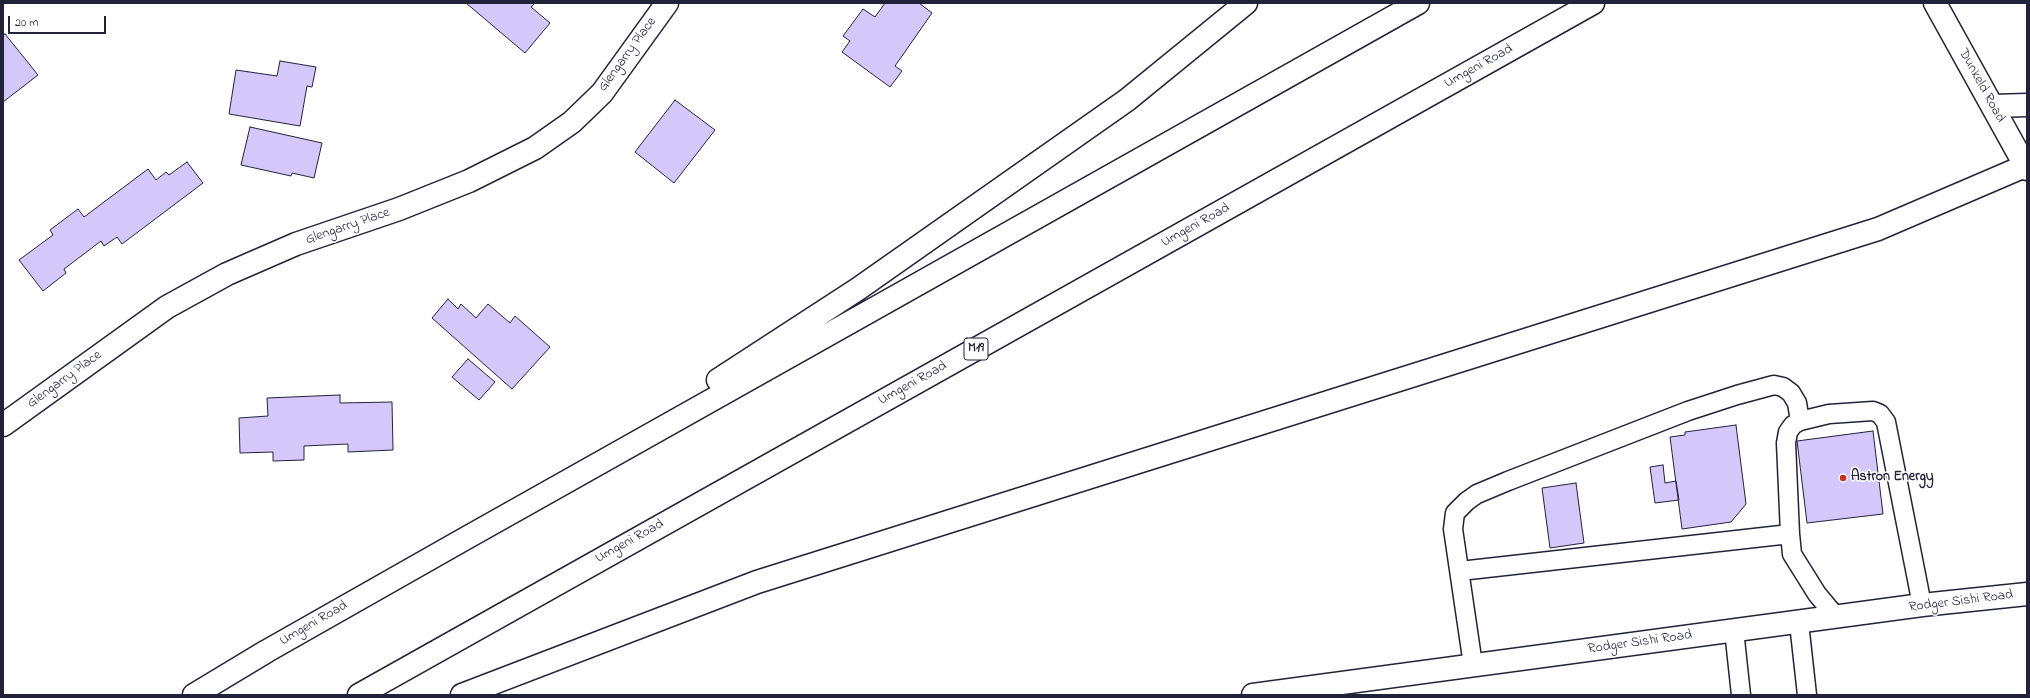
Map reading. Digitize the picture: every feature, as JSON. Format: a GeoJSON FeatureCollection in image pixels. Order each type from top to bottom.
{"type":"FeatureCollection","features":[{"type":"Feature","properties":{"kind":"main road","name":"Glengarry Place"},"geometry":{"type":"LineString","coordinates":[[3,425],[167,307],[227,274],[296,244],[399,209],[469,181],[535,148],[572,122],[602,93],[667,3]]}},
{"type":"Feature","properties":{"kind":"main road"},"geometry":{"type":"LineString","coordinates":[[468,537],[688,400],[858,289],[1128,100],[1246,3]]}},
{"type":"Feature","properties":{"kind":"main road","name":"Umgeni Road"},"geometry":{"type":"LineString","coordinates":[[194,695],[267,651],[468,537],[1418,3]]}},
{"type":"Feature","properties":{"kind":"main road","name":"Umgeni Road"},"geometry":{"type":"LineString","coordinates":[[359,695],[1594,3]]}},
{"type":"Feature","properties":{"kind":"main road","name":"Dunkeld Road"},"geometry":{"type":"LineString","coordinates":[[1935,3],[2026,168]]}},
{"type":"Feature","properties":{"kind":"main road"},"geometry":{"type":"LineString","coordinates":[[1993,106],[2027,105]]}},
{"type":"Feature","properties":{"kind":"main road"},"geometry":{"type":"LineString","coordinates":[[462,695],[757,582],[1878,229],[2026,168]]}},
{"type":"Feature","properties":{"kind":"main road","name":"Rodger Sishi Road"},"geometry":{"type":"LineString","coordinates":[[1253,695],[1734,630],[2027,594]]}},
{"type":"Feature","properties":{"kind":"lane"},"geometry":{"type":"LineString","coordinates":[[1473,665],[1453,529],[1455,513],[1467,501],[1478,494],[1573,455],[1688,411],[1774,385],[1783,387],[1791,393],[1797,403],[1800,421]]}},
{"type":"Feature","properties":{"kind":"lane"},"geometry":{"type":"LineString","coordinates":[[1837,618],[1817,594],[1792,554],[1786,443],[1788,432],[1793,425],[1800,421],[1829,414],[1867,411],[1880,414],[1886,422],[1922,606]]}},
{"type":"Feature","properties":{"kind":"lane"},"geometry":{"type":"LineString","coordinates":[[1460,571],[1790,534]]}},
{"type":"Feature","properties":{"kind":"lane"},"geometry":{"type":"LineString","coordinates":[[1799,623],[1807,695]]}},
{"type":"Feature","properties":{"kind":"lane"},"geometry":{"type":"LineString","coordinates":[[1734,630],[1741,695]]}},
{"type":"Feature","properties":{"kind":"building"},"geometry":{"type":"Polygon","coordinates":[[[466,3],[535,3],[531,7],[550,23],[525,53],[466,3]]]}},
{"type":"Feature","properties":{"kind":"building"},"geometry":{"type":"Polygon","coordinates":[[[885,3],[919,3],[932,13],[895,66],[902,71],[890,87],[842,52],[850,41],[843,36],[863,9],[875,17],[885,3]]]}},
{"type":"Feature","properties":{"kind":"building"},"geometry":{"type":"Polygon","coordinates":[[[5,34],[38,75],[3,102],[3,35],[5,34]]]}},
{"type":"Feature","properties":{"kind":"building"},"geometry":{"type":"Polygon","coordinates":[[[280,61],[316,67],[312,87],[307,86],[300,126],[229,114],[236,70],[277,76],[280,61]]]}},
{"type":"Feature","properties":{"kind":"building"},"geometry":{"type":"Polygon","coordinates":[[[675,100],[715,130],[674,183],[635,152],[675,100]]]}},
{"type":"Feature","properties":{"kind":"building"},"geometry":{"type":"Polygon","coordinates":[[[250,127],[322,143],[314,178],[292,173],[291,176],[241,165],[250,127]]]}},
{"type":"Feature","properties":{"kind":"building"},"geometry":{"type":"Polygon","coordinates":[[[187,162],[203,183],[122,244],[117,237],[104,246],[101,241],[64,269],[66,273],[43,291],[19,260],[53,235],[50,230],[78,209],[84,217],[148,169],[156,180],[166,172],[169,175],[187,162]]]}},
{"type":"Feature","properties":{"kind":"building"},"geometry":{"type":"Polygon","coordinates":[[[448,299],[458,309],[461,304],[476,318],[488,304],[510,323],[515,316],[550,347],[512,389],[432,318],[448,299]]]}},
{"type":"Feature","properties":{"kind":"building"},"geometry":{"type":"Polygon","coordinates":[[[468,359],[495,382],[479,400],[452,377],[468,359]]]}},
{"type":"Feature","properties":{"kind":"building"},"geometry":{"type":"Polygon","coordinates":[[[340,395],[340,403],[392,402],[393,450],[348,452],[348,444],[304,446],[304,460],[273,461],[273,452],[240,453],[239,418],[268,416],[267,398],[340,395]]]}},
{"type":"Feature","properties":{"kind":"building"},"geometry":{"type":"Polygon","coordinates":[[[1736,425],[1746,504],[1731,522],[1682,529],[1670,437],[1685,435],[1685,432],[1736,425]]]}},
{"type":"Feature","properties":{"kind":"building"},"geometry":{"type":"Polygon","coordinates":[[[1873,431],[1883,514],[1807,523],[1797,441],[1873,431]]]}},
{"type":"Feature","properties":{"kind":"building"},"geometry":{"type":"Polygon","coordinates":[[[1663,465],[1665,483],[1676,481],[1679,500],[1655,503],[1650,467],[1663,465]]]}},
{"type":"Feature","properties":{"kind":"building"},"geometry":{"type":"Polygon","coordinates":[[[1576,483],[1584,543],[1550,548],[1542,488],[1576,483]]]}},
{"type":"Feature","properties":{"kind":"place","name":"Astron Energy"},"geometry":{"type":"Point","coordinates":[1843,478]}}]}
